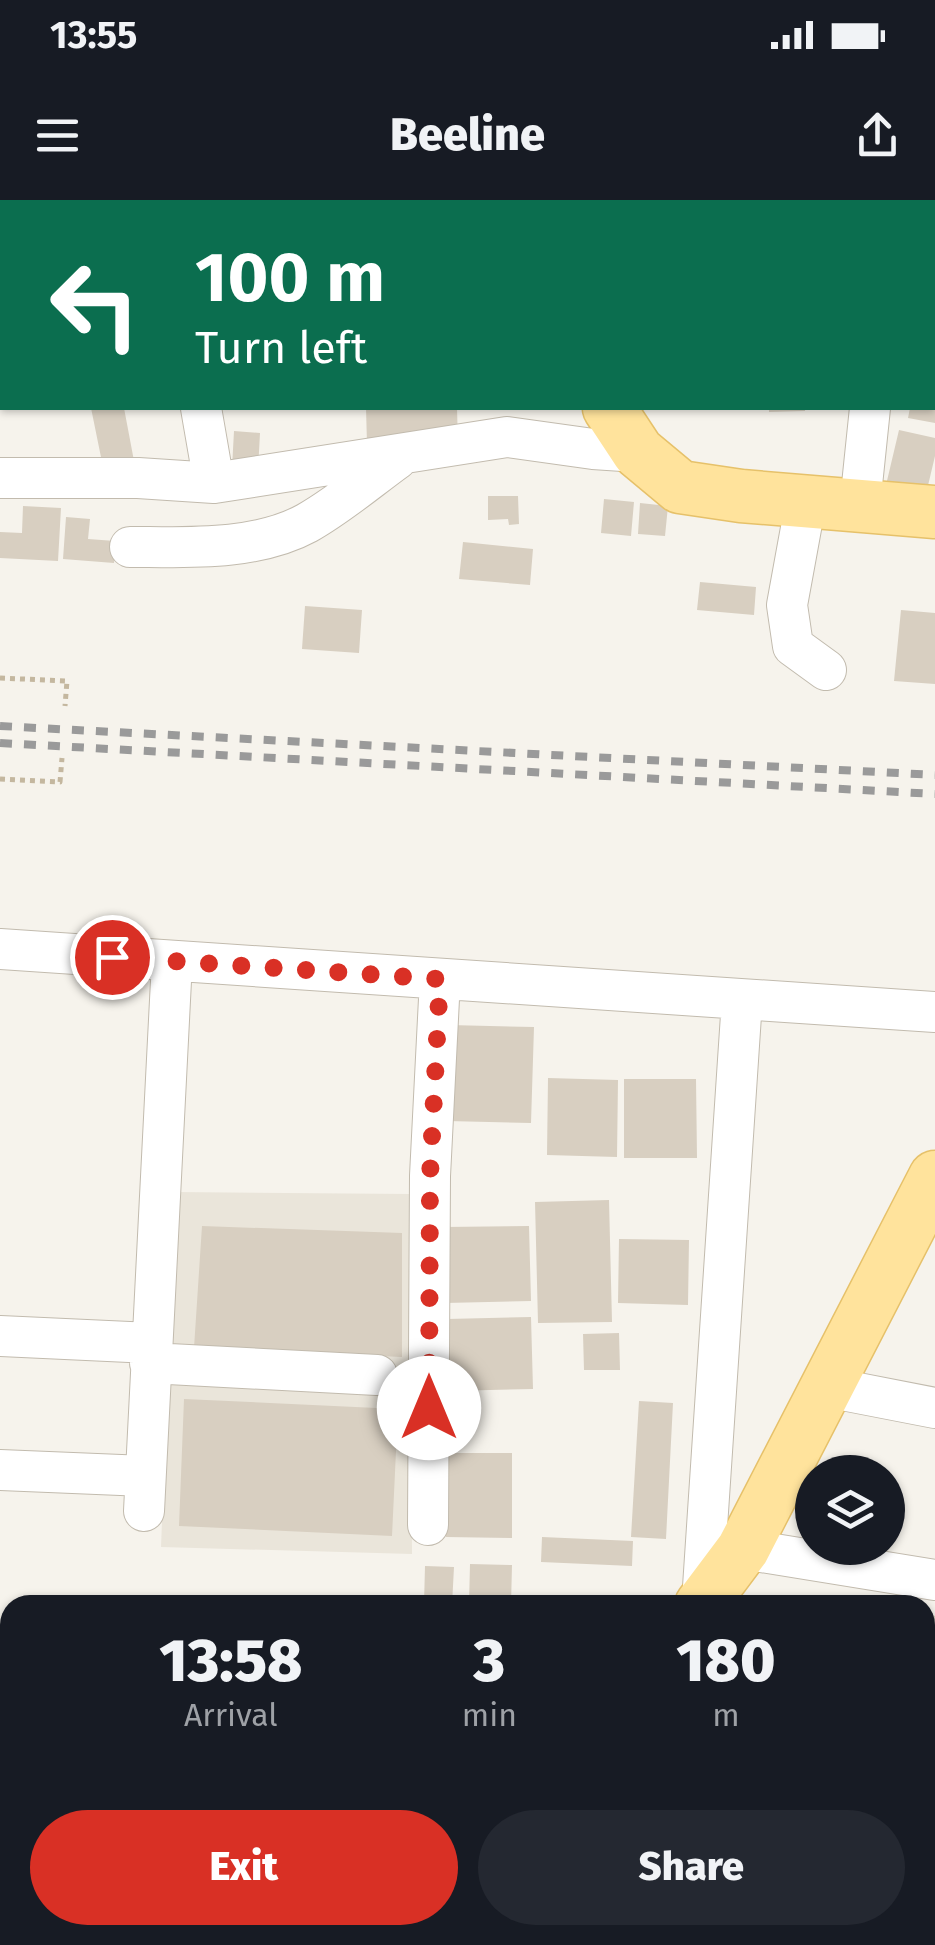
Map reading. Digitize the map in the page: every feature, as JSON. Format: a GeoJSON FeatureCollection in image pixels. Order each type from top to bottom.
{"type":"FeatureCollection","features":[{"type":"Feature","properties":{"kind":"main road"},"geometry":{"type":"LineString","coordinates":[[610,410],[638,452],[680,487],[935,512]]}},
{"type":"Feature","properties":{"kind":"main road"},"geometry":{"type":"LineString","coordinates":[[709,1595],[743,1549],[935,1177]]}},
{"type":"Feature","properties":{"kind":"street"},"geometry":{"type":"LineString","coordinates":[[201,410],[214,483]]}},
{"type":"Feature","properties":{"kind":"street"},"geometry":{"type":"LineString","coordinates":[[860,504],[870,410]]}},
{"type":"Feature","properties":{"kind":"street"},"geometry":{"type":"LineString","coordinates":[[0,478],[138,478],[214,483],[402,455],[519,422],[638,452]]}},
{"type":"Feature","properties":{"kind":"street"},"geometry":{"type":"LineString","coordinates":[[130,546],[181,547],[270,537],[306,524],[402,455]]}},
{"type":"Feature","properties":{"kind":"street"},"geometry":{"type":"LineString","coordinates":[[806,501],[787,604],[793,646],[826,670]]}},
{"type":"Feature","properties":{"kind":"street"},"geometry":{"type":"LineString","coordinates":[[0,949],[935,1012]]}},
{"type":"Feature","properties":{"kind":"street"},"geometry":{"type":"LineString","coordinates":[[0,1470],[145,1493],[172,961]]}},
{"type":"Feature","properties":{"kind":"street"},"geometry":{"type":"LineString","coordinates":[[428,1525],[430,1176],[440,979]]}},
{"type":"Feature","properties":{"kind":"street"},"geometry":{"type":"LineString","coordinates":[[703,1595],[742,1000]]}},
{"type":"Feature","properties":{"kind":"street"},"geometry":{"type":"LineString","coordinates":[[0,1336],[377,1375]]}},
{"type":"Feature","properties":{"kind":"street"},"geometry":{"type":"LineString","coordinates":[[827,1387],[935,1408]]}},
{"type":"Feature","properties":{"kind":"street"},"geometry":{"type":"LineString","coordinates":[[743,1549],[866,1587],[935,1580]]}},
{"type":"Feature","properties":{"kind":"path"},"geometry":{"type":"LineString","coordinates":[[0,678],[67,681],[66,706]]}},
{"type":"Feature","properties":{"kind":"path"},"geometry":{"type":"LineString","coordinates":[[0,779],[60,782],[62,758]]}},
{"type":"Feature","properties":{"kind":"shaded area"},"geometry":{"type":"Polygon","coordinates":[[[175,1192],[411,1194],[412,1554],[161,1547],[175,1192]]]}},
{"type":"Feature","properties":{"kind":"building"},"geometry":{"type":"Polygon","coordinates":[[[91,410],[124,410],[134,461],[103,467],[91,410]]]}},
{"type":"Feature","properties":{"kind":"building"},"geometry":{"type":"Polygon","coordinates":[[[366,410],[457,410],[458,443],[367,444],[366,410]]]}},
{"type":"Feature","properties":{"kind":"building"},"geometry":{"type":"Polygon","coordinates":[[[910,410],[935,410],[935,423],[908,418],[910,410]]]}},
{"type":"Feature","properties":{"kind":"building"},"geometry":{"type":"Polygon","coordinates":[[[899,430],[935,438],[926,494],[886,485],[899,430]]]}},
{"type":"Feature","properties":{"kind":"building"},"geometry":{"type":"Polygon","coordinates":[[[234,431],[260,433],[258,470],[232,468],[234,431]]]}},
{"type":"Feature","properties":{"kind":"building"},"geometry":{"type":"Polygon","coordinates":[[[488,496],[518,496],[519,524],[509,525],[508,519],[488,520],[488,496]]]}},
{"type":"Feature","properties":{"kind":"building"},"geometry":{"type":"Polygon","coordinates":[[[604,499],[634,502],[631,536],[601,533],[604,499]]]}},
{"type":"Feature","properties":{"kind":"building"},"geometry":{"type":"Polygon","coordinates":[[[640,503],[668,506],[665,536],[638,534],[640,503]]]}},
{"type":"Feature","properties":{"kind":"building"},"geometry":{"type":"Polygon","coordinates":[[[23,506],[61,508],[58,561],[0,558],[0,532],[22,533],[23,506]]]}},
{"type":"Feature","properties":{"kind":"building"},"geometry":{"type":"Polygon","coordinates":[[[66,517],[90,519],[88,539],[115,541],[114,563],[63,559],[66,517]]]}},
{"type":"Feature","properties":{"kind":"building"},"geometry":{"type":"Polygon","coordinates":[[[463,542],[533,549],[530,585],[459,579],[463,542]]]}},
{"type":"Feature","properties":{"kind":"building"},"geometry":{"type":"Polygon","coordinates":[[[700,582],[756,587],[754,615],[697,610],[700,582]]]}},
{"type":"Feature","properties":{"kind":"building"},"geometry":{"type":"Polygon","coordinates":[[[305,606],[362,610],[359,653],[302,649],[305,606]]]}},
{"type":"Feature","properties":{"kind":"building"},"geometry":{"type":"Polygon","coordinates":[[[901,610],[935,613],[935,684],[894,681],[901,610]]]}},
{"type":"Feature","properties":{"kind":"building"},"geometry":{"type":"Polygon","coordinates":[[[449,1025],[534,1027],[531,1123],[447,1121],[449,1025]]]}},
{"type":"Feature","properties":{"kind":"building"},"geometry":{"type":"Polygon","coordinates":[[[548,1078],[618,1080],[617,1157],[547,1155],[548,1078]]]}},
{"type":"Feature","properties":{"kind":"building"},"geometry":{"type":"Polygon","coordinates":[[[624,1079],[696,1079],[697,1158],[624,1158],[624,1079]]]}},
{"type":"Feature","properties":{"kind":"building"},"geometry":{"type":"Polygon","coordinates":[[[609,1200],[612,1322],[538,1323],[535,1202],[609,1200]]]}},
{"type":"Feature","properties":{"kind":"building"},"geometry":{"type":"Polygon","coordinates":[[[202,1226],[402,1233],[402,1357],[194,1348],[202,1226]]]}},
{"type":"Feature","properties":{"kind":"building"},"geometry":{"type":"Polygon","coordinates":[[[529,1226],[531,1301],[445,1303],[444,1227],[529,1226]]]}},
{"type":"Feature","properties":{"kind":"building"},"geometry":{"type":"Polygon","coordinates":[[[619,1239],[689,1240],[688,1305],[618,1303],[619,1239]]]}},
{"type":"Feature","properties":{"kind":"building"},"geometry":{"type":"Polygon","coordinates":[[[531,1317],[533,1389],[449,1391],[447,1319],[531,1317]]]}},
{"type":"Feature","properties":{"kind":"building"},"geometry":{"type":"Polygon","coordinates":[[[619,1333],[620,1370],[584,1370],[583,1334],[619,1333]]]}},
{"type":"Feature","properties":{"kind":"building"},"geometry":{"type":"Polygon","coordinates":[[[184,1399],[398,1409],[392,1536],[179,1526],[184,1399]]]}},
{"type":"Feature","properties":{"kind":"building"},"geometry":{"type":"Polygon","coordinates":[[[639,1401],[673,1403],[666,1539],[631,1537],[639,1401]]]}},
{"type":"Feature","properties":{"kind":"building"},"geometry":{"type":"Polygon","coordinates":[[[446,1453],[512,1453],[512,1538],[446,1537],[446,1453]]]}},
{"type":"Feature","properties":{"kind":"building"},"geometry":{"type":"Polygon","coordinates":[[[542,1537],[633,1541],[632,1566],[541,1562],[542,1537]]]}},
{"type":"Feature","properties":{"kind":"building"},"geometry":{"type":"Polygon","coordinates":[[[470,1564],[512,1565],[511,1595],[469,1595],[470,1564]]]}},
{"type":"Feature","properties":{"kind":"building"},"geometry":{"type":"Polygon","coordinates":[[[425,1566],[454,1567],[453,1595],[424,1595],[425,1566]]]}},
{"type":"Feature","properties":{"kind":"railway"},"geometry":{"type":"LineString","coordinates":[[0,726],[935,775]]}},
{"type":"Feature","properties":{"kind":"railway"},"geometry":{"type":"LineString","coordinates":[[0,743],[935,794]]}},
{"type":"Feature","properties":{"kind":"route"},"geometry":{"type":"LineString","coordinates":[[112,957],[440,979],[430,1176],[429,1408]]}}]}
